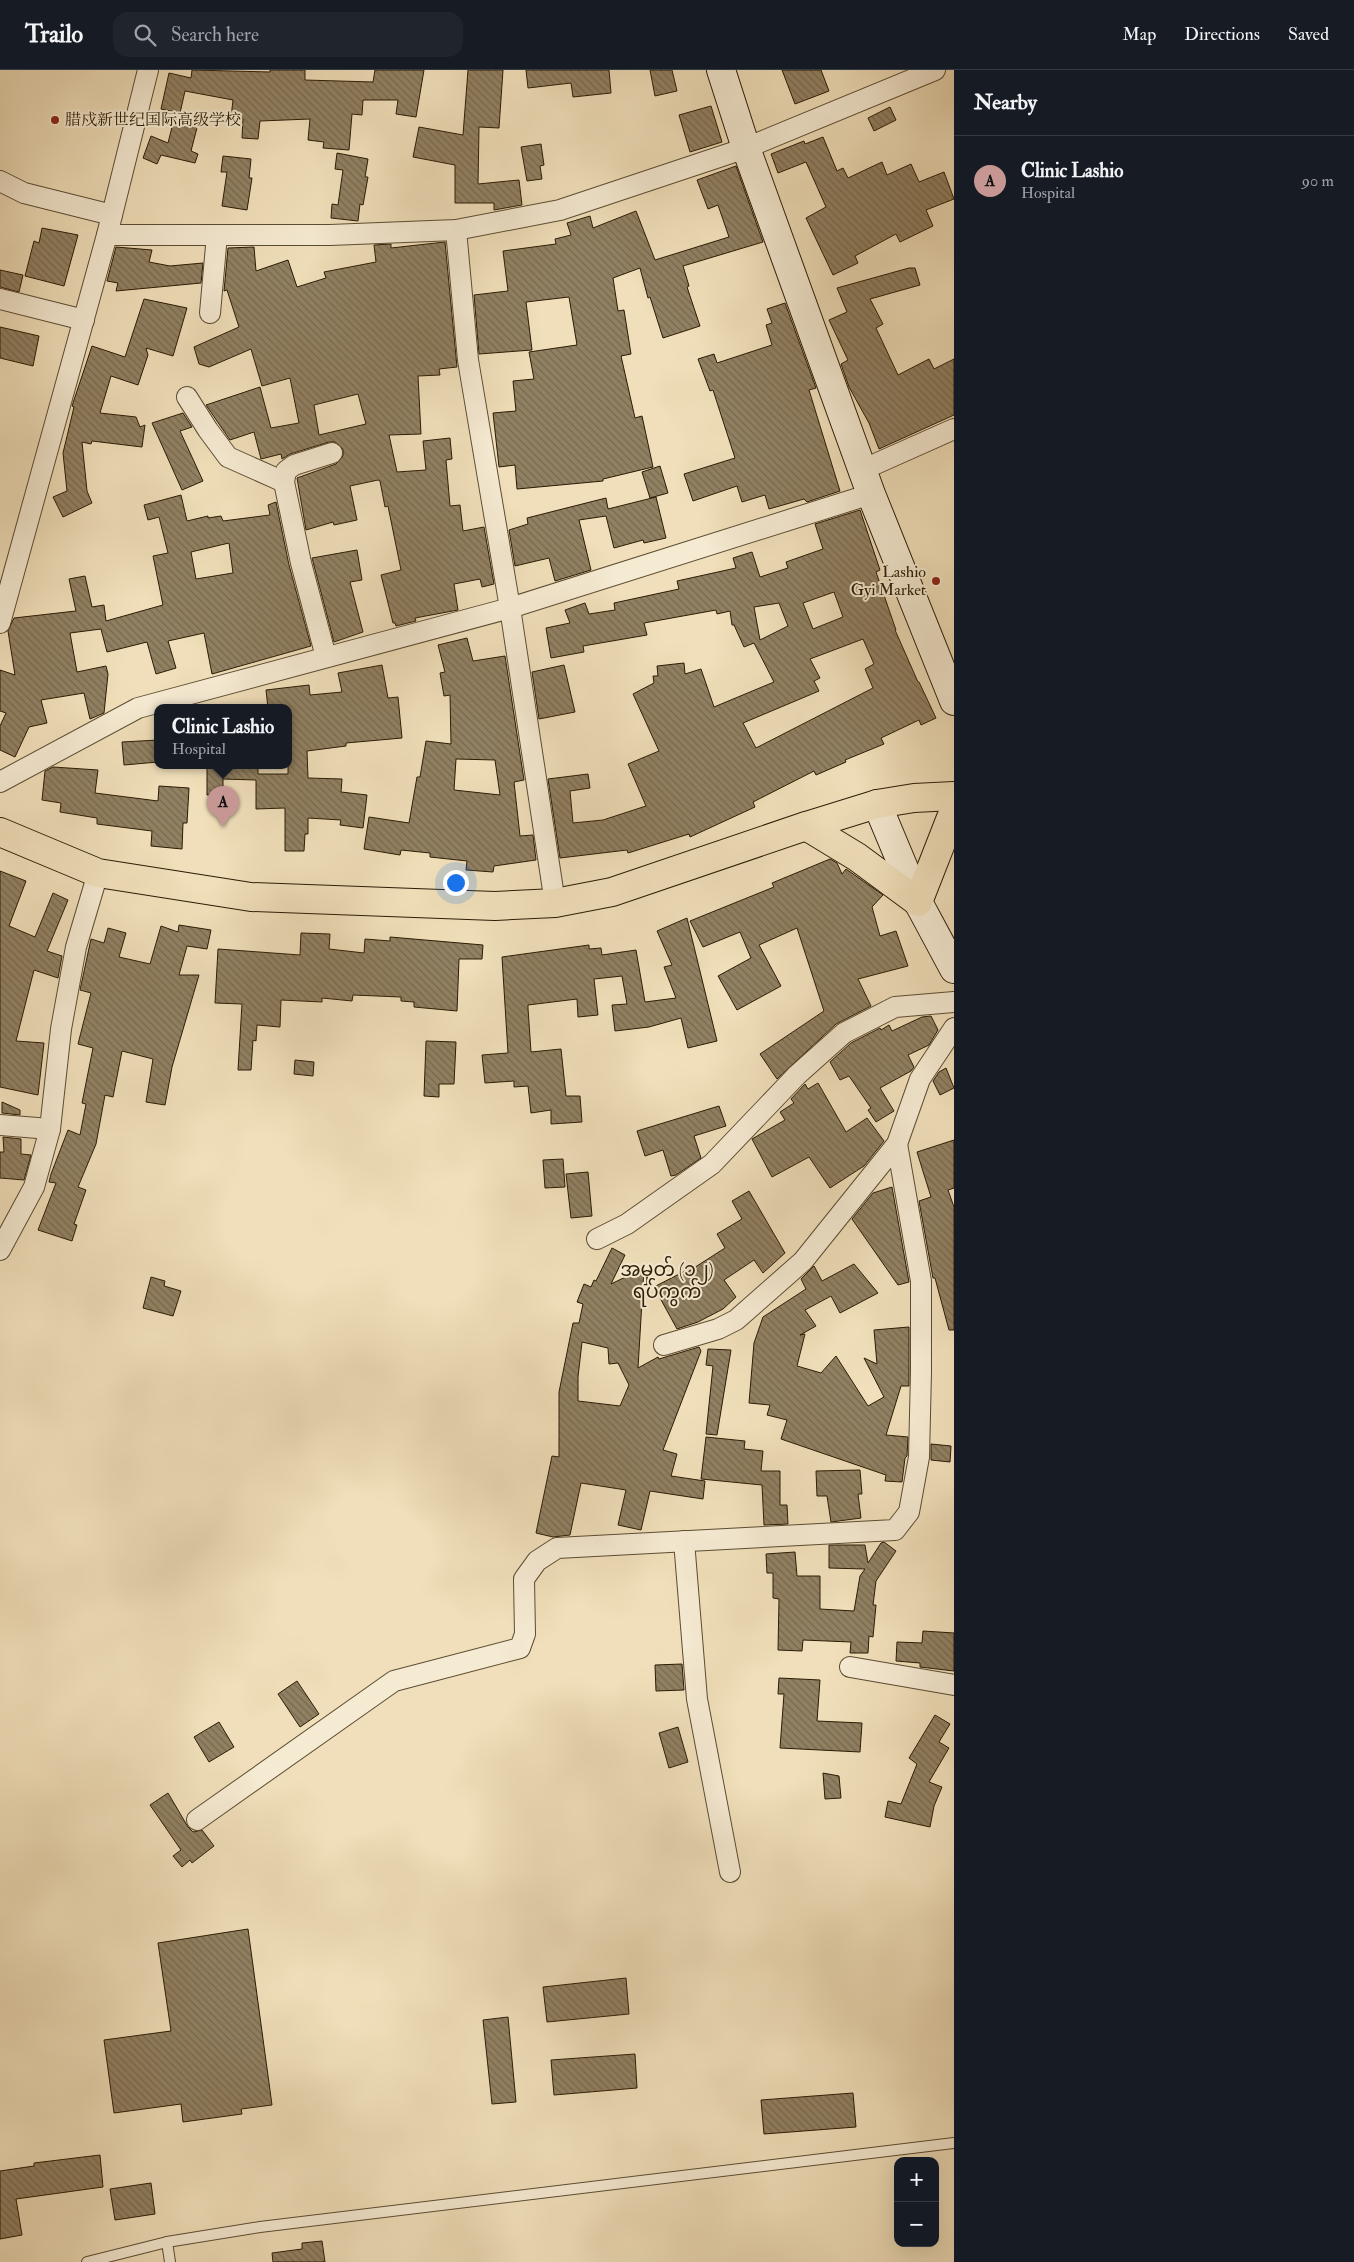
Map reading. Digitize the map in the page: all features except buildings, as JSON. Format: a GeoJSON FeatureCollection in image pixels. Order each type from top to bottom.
{"type":"FeatureCollection","features":[{"type":"Feature","properties":{"kind":"main road"},"geometry":{"type":"LineString","coordinates":[[0,832],[98,873],[251,897],[495,906],[555,904],[612,892],[806,826],[878,804],[914,798],[954,796]]}},
{"type":"Feature","properties":{"kind":"main road"},"geometry":{"type":"LineString","coordinates":[[806,826],[857,857],[918,902],[954,810]]}},
{"type":"Feature","properties":{"kind":"street"},"geometry":{"type":"LineString","coordinates":[[0,622],[107,235],[148,70]]}},
{"type":"Feature","properties":{"kind":"street"},"geometry":{"type":"LineString","coordinates":[[721,70],[746,148],[867,482],[954,701]]}},
{"type":"Feature","properties":{"kind":"street"},"geometry":{"type":"LineString","coordinates":[[107,235],[330,235],[456,230],[560,210],[746,148],[935,70]]}},
{"type":"Feature","properties":{"kind":"street"},"geometry":{"type":"LineString","coordinates":[[0,181],[24,193],[112,215]]}},
{"type":"Feature","properties":{"kind":"street"},"geometry":{"type":"LineString","coordinates":[[456,230],[468,360],[510,608],[555,904]]}},
{"type":"Feature","properties":{"kind":"street"},"geometry":{"type":"LineString","coordinates":[[210,313],[217,235]]}},
{"type":"Feature","properties":{"kind":"street"},"geometry":{"type":"LineString","coordinates":[[0,299],[84,320]]}},
{"type":"Feature","properties":{"kind":"street"},"geometry":{"type":"LineString","coordinates":[[187,397],[228,457],[284,482]]}},
{"type":"Feature","properties":{"kind":"street"},"geometry":{"type":"LineString","coordinates":[[0,782],[138,708],[510,608],[867,482],[954,429]]}},
{"type":"Feature","properties":{"kind":"street"},"geometry":{"type":"LineString","coordinates":[[326,657],[301,563],[284,482],[286,471],[294,466],[332,453]]}},
{"type":"Feature","properties":{"kind":"street"},"geometry":{"type":"LineString","coordinates":[[878,804],[918,902],[954,969]]}},
{"type":"Feature","properties":{"kind":"street"},"geometry":{"type":"LineString","coordinates":[[0,1250],[34,1186],[50,1129],[61,1029],[74,956],[98,873]]}},
{"type":"Feature","properties":{"kind":"street"},"geometry":{"type":"LineString","coordinates":[[597,1239],[626,1224],[712,1164],[797,1075],[844,1033],[895,1008],[954,1002]]}},
{"type":"Feature","properties":{"kind":"street"},"geometry":{"type":"LineString","coordinates":[[664,1345],[718,1329],[736,1320],[804,1260],[897,1144],[920,1079],[954,1028]]}},
{"type":"Feature","properties":{"kind":"street"},"geometry":{"type":"LineString","coordinates":[[0,1125],[50,1129]]}},
{"type":"Feature","properties":{"kind":"street"},"geometry":{"type":"LineString","coordinates":[[197,1820],[394,1680],[520,1648],[525,1634],[524,1579],[538,1561],[557,1548],[895,1530],[909,1512],[918,1457],[921,1280],[897,1144]]}},
{"type":"Feature","properties":{"kind":"street"},"geometry":{"type":"LineString","coordinates":[[684,1541],[696,1699],[730,1872]]}},
{"type":"Feature","properties":{"kind":"street"},"geometry":{"type":"LineString","coordinates":[[850,1667],[954,1685]]}},
{"type":"Feature","properties":{"kind":"lane"},"geometry":{"type":"LineString","coordinates":[[87,2262],[167,2242],[260,2227],[954,2142]]}},
{"type":"Feature","properties":{"kind":"lane"},"geometry":{"type":"LineString","coordinates":[[167,2242],[170,2262]]}},
{"type":"Feature","properties":{"kind":"place","name":"腊戍新世纪国际高级学校"},"geometry":{"type":"Point","coordinates":[55,120]}},
{"type":"Feature","properties":{"kind":"place","name":"Lashio Gyi Market"},"geometry":{"type":"Point","coordinates":[936,581]}},
{"type":"Feature","properties":{"kind":"place","name":"Clinic Lashio"},"geometry":{"type":"Point","coordinates":[223,827]}},
{"type":"Feature","properties":{"kind":"district","name":"အမှတ် (၁၂) ရပ်ကွက်"},"geometry":{"type":"Point","coordinates":[667,1281]}}]}
